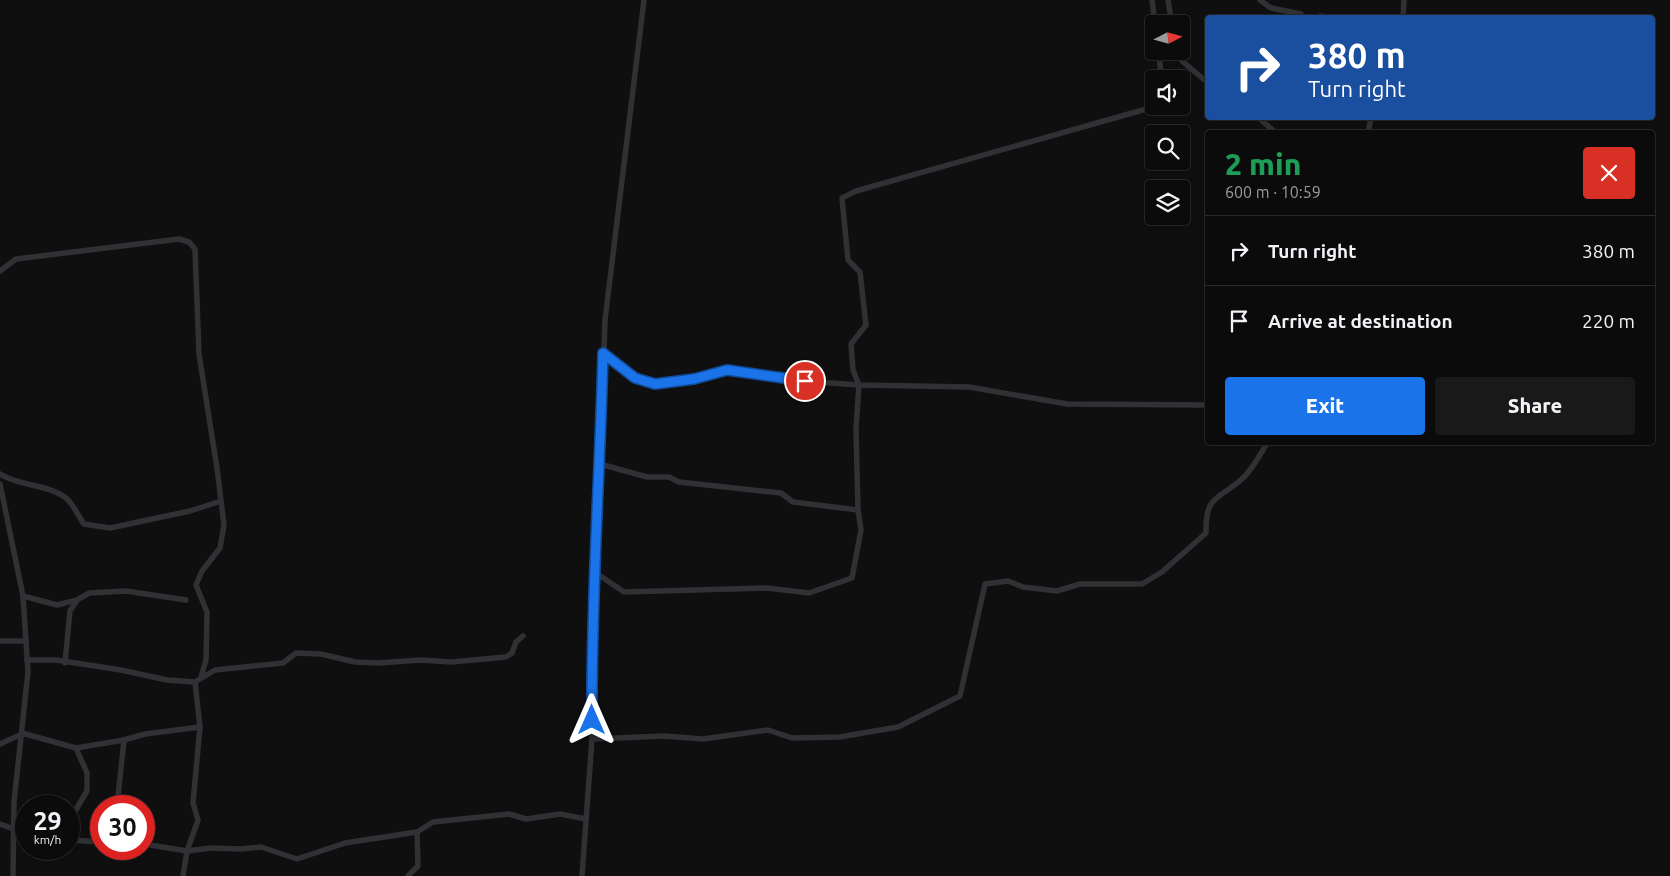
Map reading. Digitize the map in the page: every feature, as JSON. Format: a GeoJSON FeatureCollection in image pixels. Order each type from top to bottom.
{"type":"FeatureCollection","features":[{"type":"Feature","properties":{"kind":"street"},"geometry":{"type":"LineString","coordinates":[[582,876],[592,738],[591,630],[596,573],[605,320],[644,0]]}},
{"type":"Feature","properties":{"kind":"street"},"geometry":{"type":"LineString","coordinates":[[1152,0],[1154,15]]}},
{"type":"Feature","properties":{"kind":"street"},"geometry":{"type":"LineString","coordinates":[[1168,0],[1170,15]]}},
{"type":"Feature","properties":{"kind":"street"},"geometry":{"type":"LineString","coordinates":[[1260,0],[1271,8],[1301,14]]}},
{"type":"Feature","properties":{"kind":"street"},"geometry":{"type":"LineString","coordinates":[[1403,15],[1404,0]]}},
{"type":"Feature","properties":{"kind":"street"},"geometry":{"type":"LineString","coordinates":[[1182,60],[1205,80]]}},
{"type":"Feature","properties":{"kind":"street"},"geometry":{"type":"LineString","coordinates":[[596,573],[624,592],[767,588],[809,593],[852,578],[861,530],[858,510],[856,428],[859,385],[853,370],[851,344],[866,325],[860,272],[848,260],[842,198],[865,188],[1145,109]]}},
{"type":"Feature","properties":{"kind":"street"},"geometry":{"type":"LineString","coordinates":[[1261,120],[1273,130]]}},
{"type":"Feature","properties":{"kind":"street"},"geometry":{"type":"LineString","coordinates":[[0,271],[16,259],[179,239],[189,242],[195,249],[199,354],[224,526],[220,548],[202,571],[196,585],[207,612],[206,660],[201,677]]}},
{"type":"Feature","properties":{"kind":"street"},"geometry":{"type":"LineString","coordinates":[[603,353],[635,378],[655,384],[694,379],[727,370],[787,380],[859,385],[969,387],[1067,404],[1205,405]]}},
{"type":"Feature","properties":{"kind":"street"},"geometry":{"type":"LineString","coordinates":[[592,738],[664,736],[703,739],[768,730],[792,738],[840,736],[898,727],[960,696],[985,584],[1008,581],[1023,587],[1057,591],[1080,584],[1142,584],[1162,572],[1206,533],[1206,513],[1214,499],[1244,477],[1266,445]]}},
{"type":"Feature","properties":{"kind":"street"},"geometry":{"type":"LineString","coordinates":[[600,464],[647,478],[669,477],[678,482],[781,492],[793,502],[858,510]]}},
{"type":"Feature","properties":{"kind":"street"},"geometry":{"type":"LineString","coordinates":[[0,474],[11,482],[43,488],[68,500],[84,524],[110,528],[190,511],[221,501]]}},
{"type":"Feature","properties":{"kind":"street"},"geometry":{"type":"LineString","coordinates":[[0,484],[3,510],[23,596],[27,660],[22,734],[14,802],[13,876]]}},
{"type":"Feature","properties":{"kind":"street"},"geometry":{"type":"LineString","coordinates":[[23,596],[57,605],[77,600],[89,593],[126,592],[186,600]]}},
{"type":"Feature","properties":{"kind":"street"},"geometry":{"type":"LineString","coordinates":[[65,663],[70,611],[77,600]]}},
{"type":"Feature","properties":{"kind":"street"},"geometry":{"type":"LineString","coordinates":[[27,660],[121,670],[167,680],[195,682],[215,670],[283,663],[296,653],[321,654],[355,662],[378,663],[421,660],[451,662],[506,657],[512,654],[516,642],[523,636]]}},
{"type":"Feature","properties":{"kind":"street"},"geometry":{"type":"LineString","coordinates":[[0,641],[26,641]]}},
{"type":"Feature","properties":{"kind":"street"},"geometry":{"type":"LineString","coordinates":[[183,876],[187,851],[198,820],[193,803],[200,727],[195,682]]}},
{"type":"Feature","properties":{"kind":"street"},"geometry":{"type":"LineString","coordinates":[[0,744],[22,734],[76,748],[124,740],[145,734],[200,727]]}},
{"type":"Feature","properties":{"kind":"street"},"geometry":{"type":"LineString","coordinates":[[118,795],[124,740]]}},
{"type":"Feature","properties":{"kind":"street"},"geometry":{"type":"LineString","coordinates":[[76,748],[86,773],[87,792],[80,803]]}},
{"type":"Feature","properties":{"kind":"street"},"geometry":{"type":"LineString","coordinates":[[155,846],[187,851],[211,848],[240,849],[261,847],[297,859],[345,843],[417,832],[433,822],[510,814],[526,819],[560,814],[586,819]]}},
{"type":"Feature","properties":{"kind":"street"},"geometry":{"type":"LineString","coordinates":[[0,824],[14,831]]}},
{"type":"Feature","properties":{"kind":"street"},"geometry":{"type":"LineString","coordinates":[[408,876],[418,866],[417,832]]}},
{"type":"Feature","properties":{"kind":"route"},"geometry":{"type":"LineString","coordinates":[[592,720],[591,630],[596,573],[603,353],[635,378],[655,384],[694,379],[727,370],[787,380],[805,381]]}}]}
